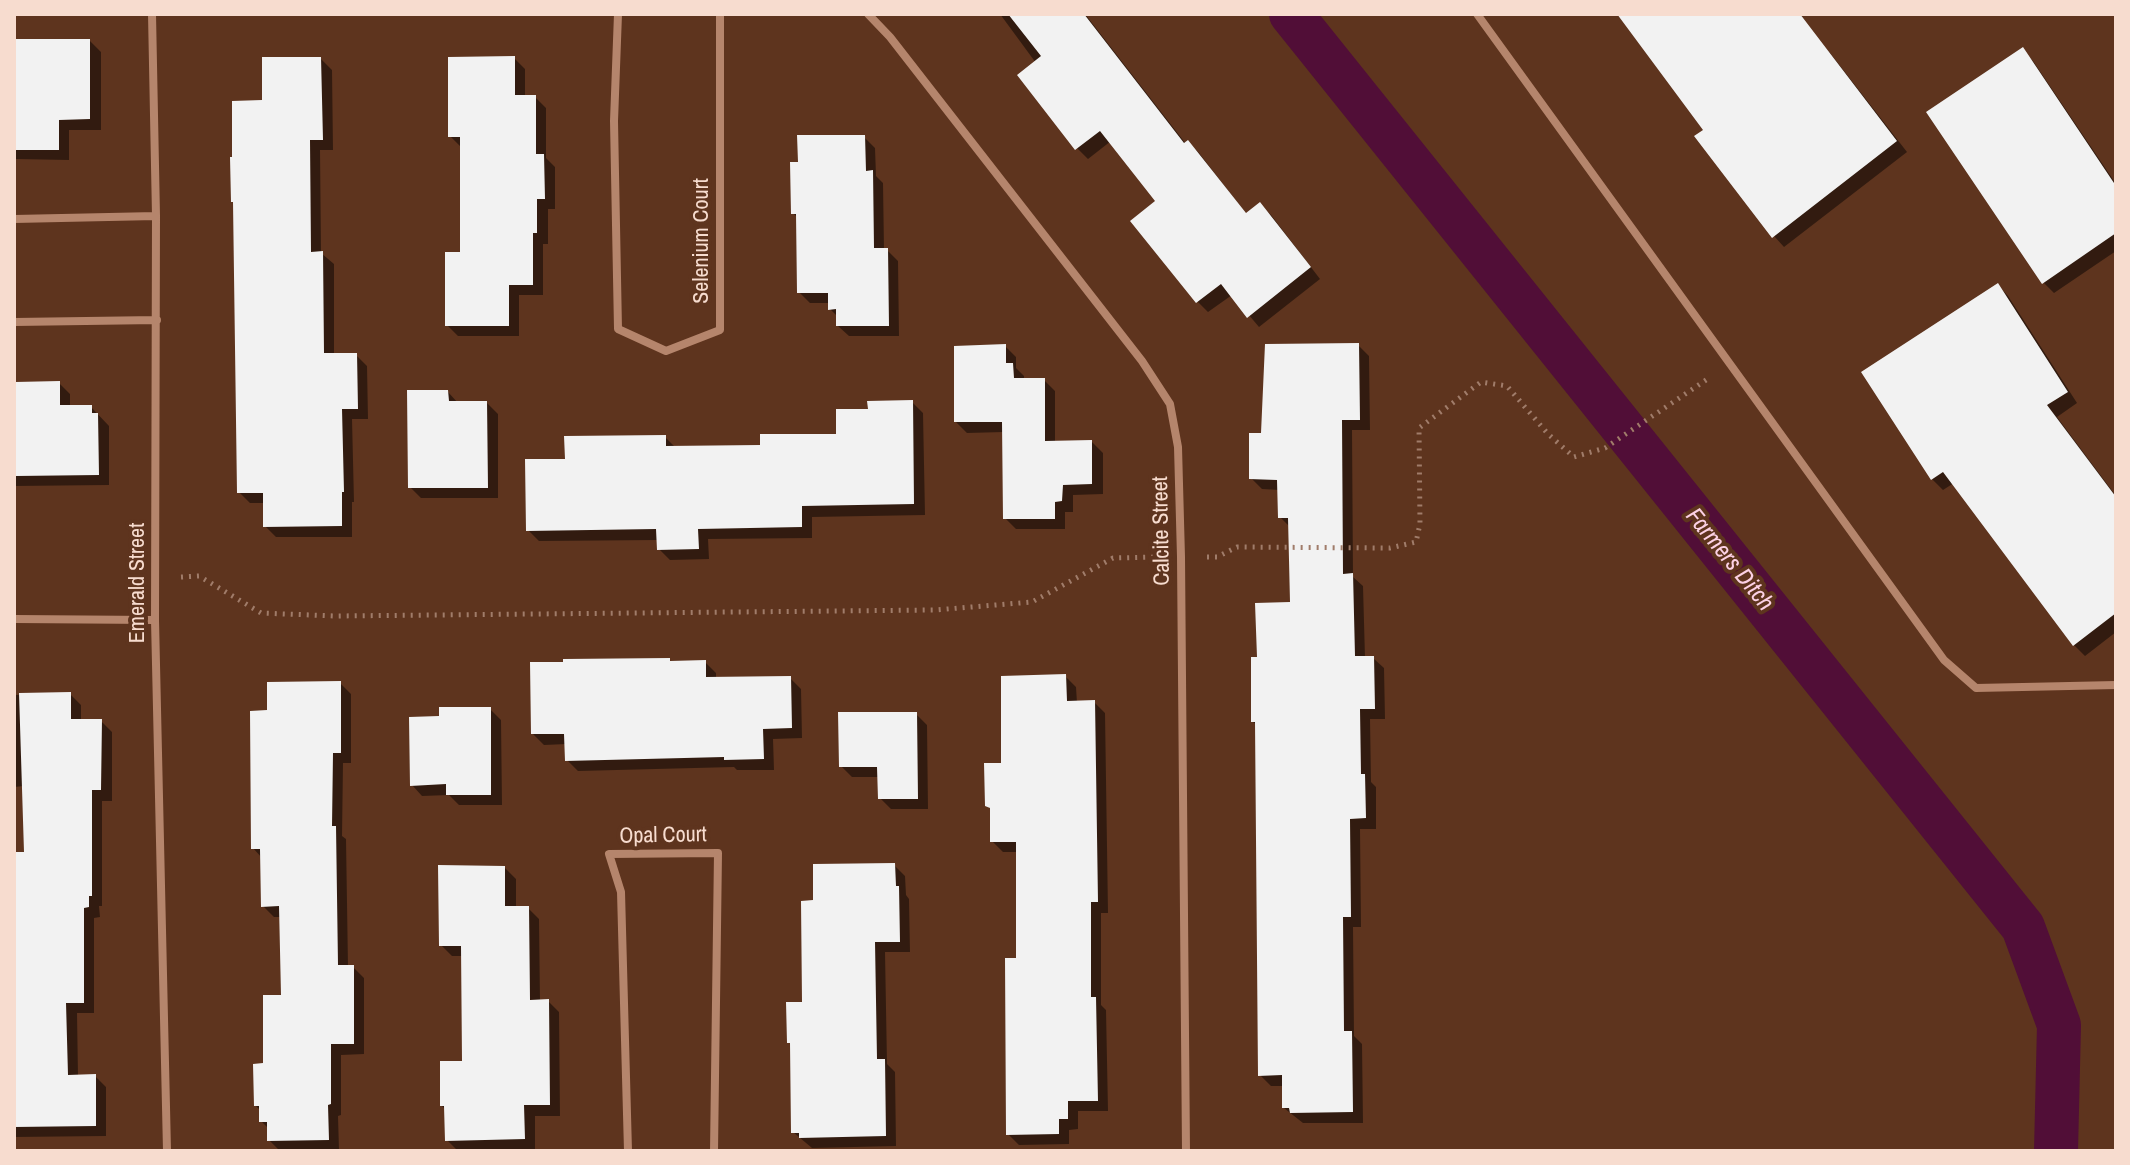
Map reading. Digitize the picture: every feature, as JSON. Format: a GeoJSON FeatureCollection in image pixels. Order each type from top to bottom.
{"type":"FeatureCollection","features":[{"type":"Feature","properties":{"kind":"street","name":"Emerald Street"},"geometry":{"type":"LineString","coordinates":[[152,14],[157,320],[155,620],[167,1151]]}},
{"type":"Feature","properties":{"kind":"street","name":"Selenium Court"},"geometry":{"type":"LineString","coordinates":[[618,14],[614,121],[618,329],[666,351],[720,330],[720,14]]}},
{"type":"Feature","properties":{"kind":"street","name":"Calcite Street"},"geometry":{"type":"LineString","coordinates":[[868,14],[890,37],[1142,361],[1170,404],[1178,447],[1181,557],[1186,1151]]}},
{"type":"Feature","properties":{"kind":"street"},"geometry":{"type":"LineString","coordinates":[[1477,14],[1944,660],[1976,688],[2116,685]]}},
{"type":"Feature","properties":{"kind":"street"},"geometry":{"type":"LineString","coordinates":[[14,219],[156,216]]}},
{"type":"Feature","properties":{"kind":"street"},"geometry":{"type":"LineString","coordinates":[[14,322],[157,320]]}},
{"type":"Feature","properties":{"kind":"street"},"geometry":{"type":"LineString","coordinates":[[14,619],[155,620]]}},
{"type":"Feature","properties":{"kind":"street","name":"Opal Court"},"geometry":{"type":"LineString","coordinates":[[628,1151],[621,892],[609,854],[718,853],[714,1151]]}},
{"type":"Feature","properties":{"kind":"path"},"geometry":{"type":"LineString","coordinates":[[156,579],[199,576],[261,613],[335,616],[935,610],[1032,602],[1113,558],[1217,557],[1237,547],[1390,548],[1416,542],[1420,524],[1419,428],[1481,382],[1507,386],[1548,434],[1574,457],[1605,448],[1730,364]]}},
{"type":"Feature","properties":{"kind":"building"},"geometry":{"type":"Polygon","coordinates":[[[1008,14],[1084,14],[1184,143],[1188,140],[1246,213],[1260,202],[1311,267],[1247,318],[1221,284],[1196,303],[1130,221],[1155,201],[1100,131],[1075,150],[1017,75],[1041,56],[1008,14]]]}},
{"type":"Feature","properties":{"kind":"building"},"geometry":{"type":"Polygon","coordinates":[[[1617,14],[1800,14],[1897,141],[1772,238],[1694,136],[1703,130],[1617,14]]]}},
{"type":"Feature","properties":{"kind":"building"},"geometry":{"type":"Polygon","coordinates":[[[14,39],[90,39],[90,119],[59,120],[59,150],[14,150],[14,39]]]}},
{"type":"Feature","properties":{"kind":"building"},"geometry":{"type":"Polygon","coordinates":[[[2023,47],[2116,186],[2116,233],[2042,284],[1926,112],[2023,47]]]}},
{"type":"Feature","properties":{"kind":"building"},"geometry":{"type":"Polygon","coordinates":[[[515,56],[515,95],[536,95],[536,154],[544,154],[545,199],[537,199],[537,233],[533,233],[533,285],[509,285],[509,326],[445,326],[445,252],[460,252],[460,137],[448,137],[448,57],[515,56]]]}},
{"type":"Feature","properties":{"kind":"building"},"geometry":{"type":"Polygon","coordinates":[[[262,57],[321,57],[323,140],[310,140],[311,252],[323,251],[324,353],[357,353],[358,409],[342,409],[342,526],[263,527],[263,493],[237,493],[230,157],[232,101],[262,100],[262,57]]]}},
{"type":"Feature","properties":{"kind":"building"},"geometry":{"type":"Polygon","coordinates":[[[797,135],[865,135],[866,171],[873,170],[874,248],[888,248],[889,326],[836,326],[836,309],[828,310],[828,293],[797,293],[796,214],[791,214],[790,162],[798,162],[797,135]]]}},
{"type":"Feature","properties":{"kind":"building"},"geometry":{"type":"Polygon","coordinates":[[[1998,283],[2068,392],[2047,405],[2116,497],[2116,613],[2073,646],[1943,472],[1931,480],[1861,372],[1998,283]]]}},
{"type":"Feature","properties":{"kind":"building"},"geometry":{"type":"Polygon","coordinates":[[[1359,343],[1360,420],[1342,420],[1343,574],[1353,573],[1355,656],[1374,656],[1375,709],[1360,709],[1361,774],[1365,774],[1366,818],[1350,819],[1351,917],[1343,917],[1344,1031],[1352,1031],[1353,1112],[1290,1113],[1289,1108],[1282,1108],[1282,1075],[1258,1076],[1255,722],[1251,722],[1251,657],[1257,657],[1255,603],[1290,602],[1288,518],[1278,518],[1277,480],[1249,479],[1249,433],[1261,433],[1265,344],[1359,343]]]}},
{"type":"Feature","properties":{"kind":"building"},"geometry":{"type":"Polygon","coordinates":[[[1006,344],[1006,363],[1013,363],[1014,378],[1045,378],[1045,441],[1092,440],[1092,484],[1063,485],[1062,501],[1055,502],[1055,519],[1003,519],[1002,422],[954,422],[954,346],[1006,344]]]}},
{"type":"Feature","properties":{"kind":"building"},"geometry":{"type":"Polygon","coordinates":[[[60,381],[60,405],[92,405],[92,413],[98,413],[99,475],[16,476],[15,382],[60,381]]]}},
{"type":"Feature","properties":{"kind":"building"},"geometry":{"type":"Polygon","coordinates":[[[407,390],[448,390],[449,401],[487,401],[488,488],[408,488],[407,390]]]}},
{"type":"Feature","properties":{"kind":"building"},"geometry":{"type":"Polygon","coordinates":[[[913,400],[914,504],[802,506],[802,527],[698,529],[699,549],[657,550],[656,529],[526,531],[525,459],[565,459],[564,436],[666,435],[666,446],[760,445],[760,434],[836,434],[836,409],[868,409],[867,401],[913,400]]]}},
{"type":"Feature","properties":{"kind":"building"},"geometry":{"type":"Polygon","coordinates":[[[670,658],[670,661],[706,660],[706,677],[791,676],[792,728],[763,729],[764,759],[724,760],[724,757],[565,761],[564,734],[531,734],[530,662],[670,658]]]}},
{"type":"Feature","properties":{"kind":"building"},"geometry":{"type":"Polygon","coordinates":[[[1066,674],[1067,701],[1095,700],[1098,902],[1091,902],[1091,997],[1096,997],[1098,1101],[1068,1101],[1068,1119],[1059,1119],[1059,1134],[1006,1135],[1005,958],[1016,958],[1016,842],[990,842],[990,808],[985,806],[984,763],[1001,763],[1001,676],[1066,674]]]}},
{"type":"Feature","properties":{"kind":"building"},"geometry":{"type":"Polygon","coordinates":[[[341,681],[341,753],[333,753],[332,826],[336,826],[338,965],[354,965],[354,1044],[331,1044],[329,1140],[267,1141],[267,1122],[259,1122],[259,1106],[254,1106],[253,1064],[263,1063],[263,995],[281,995],[279,906],[261,907],[260,849],[251,849],[250,711],[267,710],[267,682],[341,681]]]}},
{"type":"Feature","properties":{"kind":"building"},"geometry":{"type":"Polygon","coordinates":[[[71,692],[71,719],[102,719],[101,790],[92,790],[92,896],[89,896],[89,907],[84,908],[84,1003],[66,1003],[68,1075],[96,1074],[96,1126],[14,1127],[14,852],[24,852],[19,693],[71,692]]]}},
{"type":"Feature","properties":{"kind":"building"},"geometry":{"type":"Polygon","coordinates":[[[439,707],[491,707],[491,795],[446,795],[446,784],[410,786],[409,717],[439,716],[439,707]]]}},
{"type":"Feature","properties":{"kind":"building"},"geometry":{"type":"Polygon","coordinates":[[[838,712],[917,712],[918,799],[878,799],[877,767],[839,767],[838,712]]]}},
{"type":"Feature","properties":{"kind":"building"},"geometry":{"type":"Polygon","coordinates":[[[895,863],[896,886],[899,886],[900,942],[875,942],[877,1059],[885,1059],[886,1136],[799,1138],[799,1133],[791,1133],[790,1043],[787,1043],[786,1002],[802,1002],[801,901],[813,900],[813,864],[895,863]]]}},
{"type":"Feature","properties":{"kind":"building"},"geometry":{"type":"Polygon","coordinates":[[[438,865],[505,866],[505,906],[529,906],[530,1000],[549,999],[550,1105],[524,1105],[525,1139],[445,1141],[444,1106],[440,1106],[440,1061],[462,1061],[461,946],[439,946],[438,865]]]}},
{"type":"Feature","properties":{"kind":"waterway","name":"Farmers Ditch"},"geometry":{"type":"LineString","coordinates":[[1291,14],[2023,927],[2059,1025],[2056,1151]]}}]}
